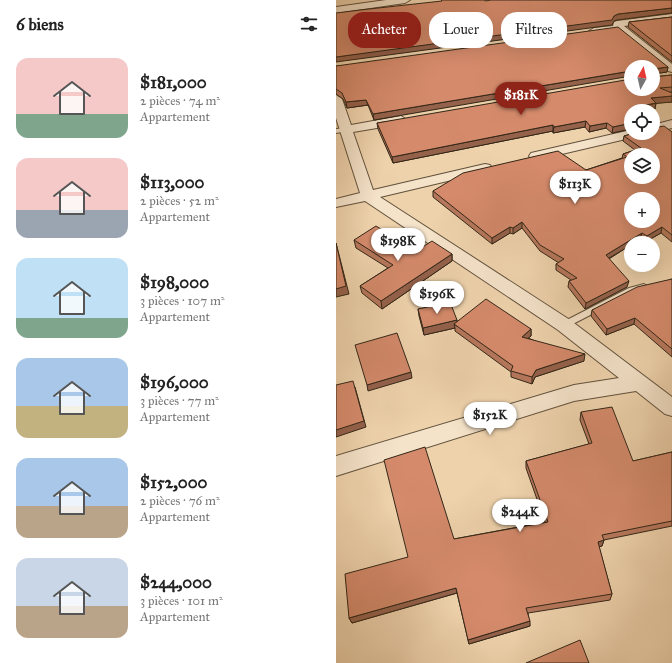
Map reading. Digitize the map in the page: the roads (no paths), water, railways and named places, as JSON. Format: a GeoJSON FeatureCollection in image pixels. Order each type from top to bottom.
{"type":"FeatureCollection","features":[{"type":"Feature","properties":{"kind":"street"},"geometry":{"type":"LineString","coordinates":[[336,10],[405,0]]}},
{"type":"Feature","properties":{"kind":"street"},"geometry":{"type":"LineString","coordinates":[[670,74],[617,24],[672,17]]}},
{"type":"Feature","properties":{"kind":"street"},"geometry":{"type":"LineString","coordinates":[[581,33],[620,28]]}},
{"type":"Feature","properties":{"kind":"street"},"geometry":{"type":"LineString","coordinates":[[336,99],[341,130],[368,196],[564,325],[672,408]]}},
{"type":"Feature","properties":{"kind":"street"},"geometry":{"type":"LineString","coordinates":[[341,130],[415,118]]}},
{"type":"Feature","properties":{"kind":"street"},"geometry":{"type":"LineString","coordinates":[[660,127],[672,124]]}},
{"type":"Feature","properties":{"kind":"street"},"geometry":{"type":"LineString","coordinates":[[520,160],[624,136]]}},
{"type":"Feature","properties":{"kind":"street"},"geometry":{"type":"LineString","coordinates":[[336,203],[498,166]]}},
{"type":"Feature","properties":{"kind":"street"},"geometry":{"type":"LineString","coordinates":[[336,466],[574,393],[639,383]]}},
{"type":"Feature","properties":{"kind":"lane"},"geometry":{"type":"LineString","coordinates":[[564,325],[632,290],[652,285]]}}]}
